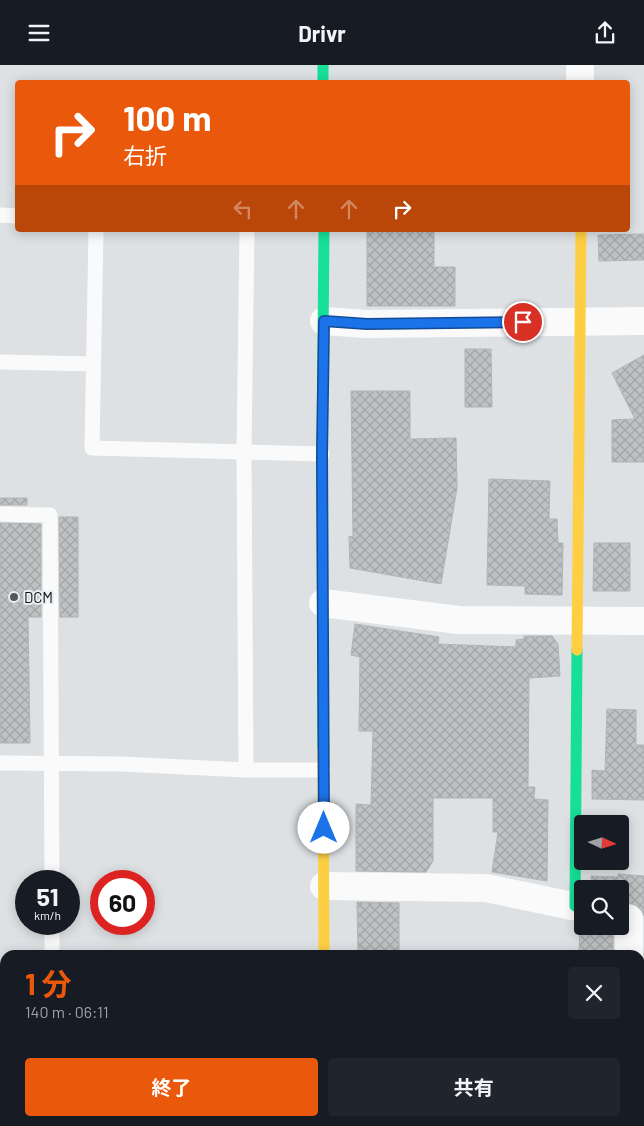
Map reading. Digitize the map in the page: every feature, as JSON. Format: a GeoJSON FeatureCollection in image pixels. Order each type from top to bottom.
{"type":"FeatureCollection","features":[{"type":"Feature","properties":{"kind":"main road"},"geometry":{"type":"LineString","coordinates":[[323,65],[323,80]]}},
{"type":"Feature","properties":{"kind":"main road"},"geometry":{"type":"LineString","coordinates":[[324,232],[322,455],[324,950]]}},
{"type":"Feature","properties":{"kind":"main road"},"geometry":{"type":"LineString","coordinates":[[579,880],[577,621],[581,232]]}},
{"type":"Feature","properties":{"kind":"street"},"geometry":{"type":"LineString","coordinates":[[580,65],[580,80]]}},
{"type":"Feature","properties":{"kind":"street"},"geometry":{"type":"LineString","coordinates":[[324,321],[367,324],[644,321]]}},
{"type":"Feature","properties":{"kind":"street"},"geometry":{"type":"LineString","coordinates":[[323,603],[459,620],[644,621]]}},
{"type":"Feature","properties":{"kind":"street"},"geometry":{"type":"LineString","coordinates":[[324,886],[486,888],[574,906]]}},
{"type":"Feature","properties":{"kind":"street"},"geometry":{"type":"LineString","coordinates":[[629,950],[631,919]]}},
{"type":"Feature","properties":{"kind":"lane"},"geometry":{"type":"LineString","coordinates":[[0,215],[15,216]]}},
{"type":"Feature","properties":{"kind":"lane"},"geometry":{"type":"LineString","coordinates":[[96,232],[92,448],[322,455]]}},
{"type":"Feature","properties":{"kind":"lane"},"geometry":{"type":"LineString","coordinates":[[246,770],[244,452],[247,232]]}},
{"type":"Feature","properties":{"kind":"lane"},"geometry":{"type":"LineString","coordinates":[[0,363],[93,364]]}},
{"type":"Feature","properties":{"kind":"lane"},"geometry":{"type":"LineString","coordinates":[[0,514],[50,515],[52,870]]}},
{"type":"Feature","properties":{"kind":"lane"},"geometry":{"type":"LineString","coordinates":[[0,763],[121,764],[246,770],[324,770]]}},
{"type":"Feature","properties":{"kind":"lane"},"geometry":{"type":"LineString","coordinates":[[52,935],[52,950]]}},
{"type":"Feature","properties":{"kind":"building"},"geometry":{"type":"Polygon","coordinates":[[[367,232],[434,232],[434,267],[455,267],[455,306],[367,306],[367,232]]]}},
{"type":"Feature","properties":{"kind":"building"},"geometry":{"type":"Polygon","coordinates":[[[644,234],[644,260],[599,261],[598,235],[644,234]]]}},
{"type":"Feature","properties":{"kind":"building"},"geometry":{"type":"Polygon","coordinates":[[[465,349],[491,349],[492,407],[465,407],[465,349]]]}},
{"type":"Feature","properties":{"kind":"building"},"geometry":{"type":"Polygon","coordinates":[[[644,355],[644,462],[612,462],[612,420],[635,419],[612,373],[644,355]]]}},
{"type":"Feature","properties":{"kind":"building"},"geometry":{"type":"Polygon","coordinates":[[[351,391],[410,391],[410,439],[456,438],[457,488],[441,584],[350,568],[349,536],[353,537],[351,391]]]}},
{"type":"Feature","properties":{"kind":"building"},"geometry":{"type":"Polygon","coordinates":[[[489,479],[550,481],[549,519],[557,519],[558,543],[563,543],[562,595],[525,594],[525,586],[487,585],[489,479]]]}},
{"type":"Feature","properties":{"kind":"building"},"geometry":{"type":"Polygon","coordinates":[[[0,498],[27,498],[27,505],[0,505],[0,498]]]}},
{"type":"Feature","properties":{"kind":"building"},"geometry":{"type":"Polygon","coordinates":[[[59,517],[78,517],[78,617],[60,617],[59,517]]]}},
{"type":"Feature","properties":{"kind":"building","name":"DCM"},"geometry":{"type":"Polygon","coordinates":[[[0,523],[41,524],[41,617],[28,617],[30,743],[0,743],[0,523]]]}},
{"type":"Feature","properties":{"kind":"building"},"geometry":{"type":"Polygon","coordinates":[[[594,543],[630,543],[630,591],[593,591],[594,543]]]}},
{"type":"Feature","properties":{"kind":"building"},"geometry":{"type":"Polygon","coordinates":[[[355,624],[439,637],[438,644],[516,647],[516,640],[524,639],[524,636],[552,636],[558,644],[560,676],[529,678],[528,787],[535,787],[534,799],[548,800],[547,881],[492,872],[498,832],[493,832],[493,798],[433,798],[433,861],[426,872],[356,871],[356,804],[371,805],[373,731],[359,731],[360,657],[351,655],[355,624]]]}},
{"type":"Feature","properties":{"kind":"building"},"geometry":{"type":"Polygon","coordinates":[[[607,709],[636,710],[636,745],[644,745],[644,800],[592,799],[592,770],[605,771],[607,709]]]}},
{"type":"Feature","properties":{"kind":"building"},"geometry":{"type":"Polygon","coordinates":[[[618,874],[644,876],[644,916],[636,905],[629,903],[629,880],[591,880],[591,876],[618,877],[618,874]]]}},
{"type":"Feature","properties":{"kind":"building"},"geometry":{"type":"Polygon","coordinates":[[[357,902],[399,903],[399,950],[358,950],[357,902]]]}},
{"type":"Feature","properties":{"kind":"building"},"geometry":{"type":"Polygon","coordinates":[[[580,935],[613,935],[613,950],[579,950],[580,935]]]}},
{"type":"Feature","properties":{"kind":"traffic: fast"},"geometry":{"type":"LineString","coordinates":[[323,65],[323,80]]}},
{"type":"Feature","properties":{"kind":"traffic: fast"},"geometry":{"type":"LineString","coordinates":[[323,748],[322,454],[324,232]]}},
{"type":"Feature","properties":{"kind":"traffic: fast"},"geometry":{"type":"LineString","coordinates":[[575,880],[577,650]]}},
{"type":"Feature","properties":{"kind":"traffic: slow"},"geometry":{"type":"LineString","coordinates":[[577,650],[581,232]]}},
{"type":"Feature","properties":{"kind":"traffic: slow"},"geometry":{"type":"LineString","coordinates":[[323,748],[324,950]]}},
{"type":"Feature","properties":{"kind":"place","name":"DCM"},"geometry":{"type":"Point","coordinates":[14,597]}},
{"type":"Feature","properties":{"kind":"route"},"geometry":{"type":"LineString","coordinates":[[324,828],[322,455],[324,321],[367,324],[523,322]]}}]}
